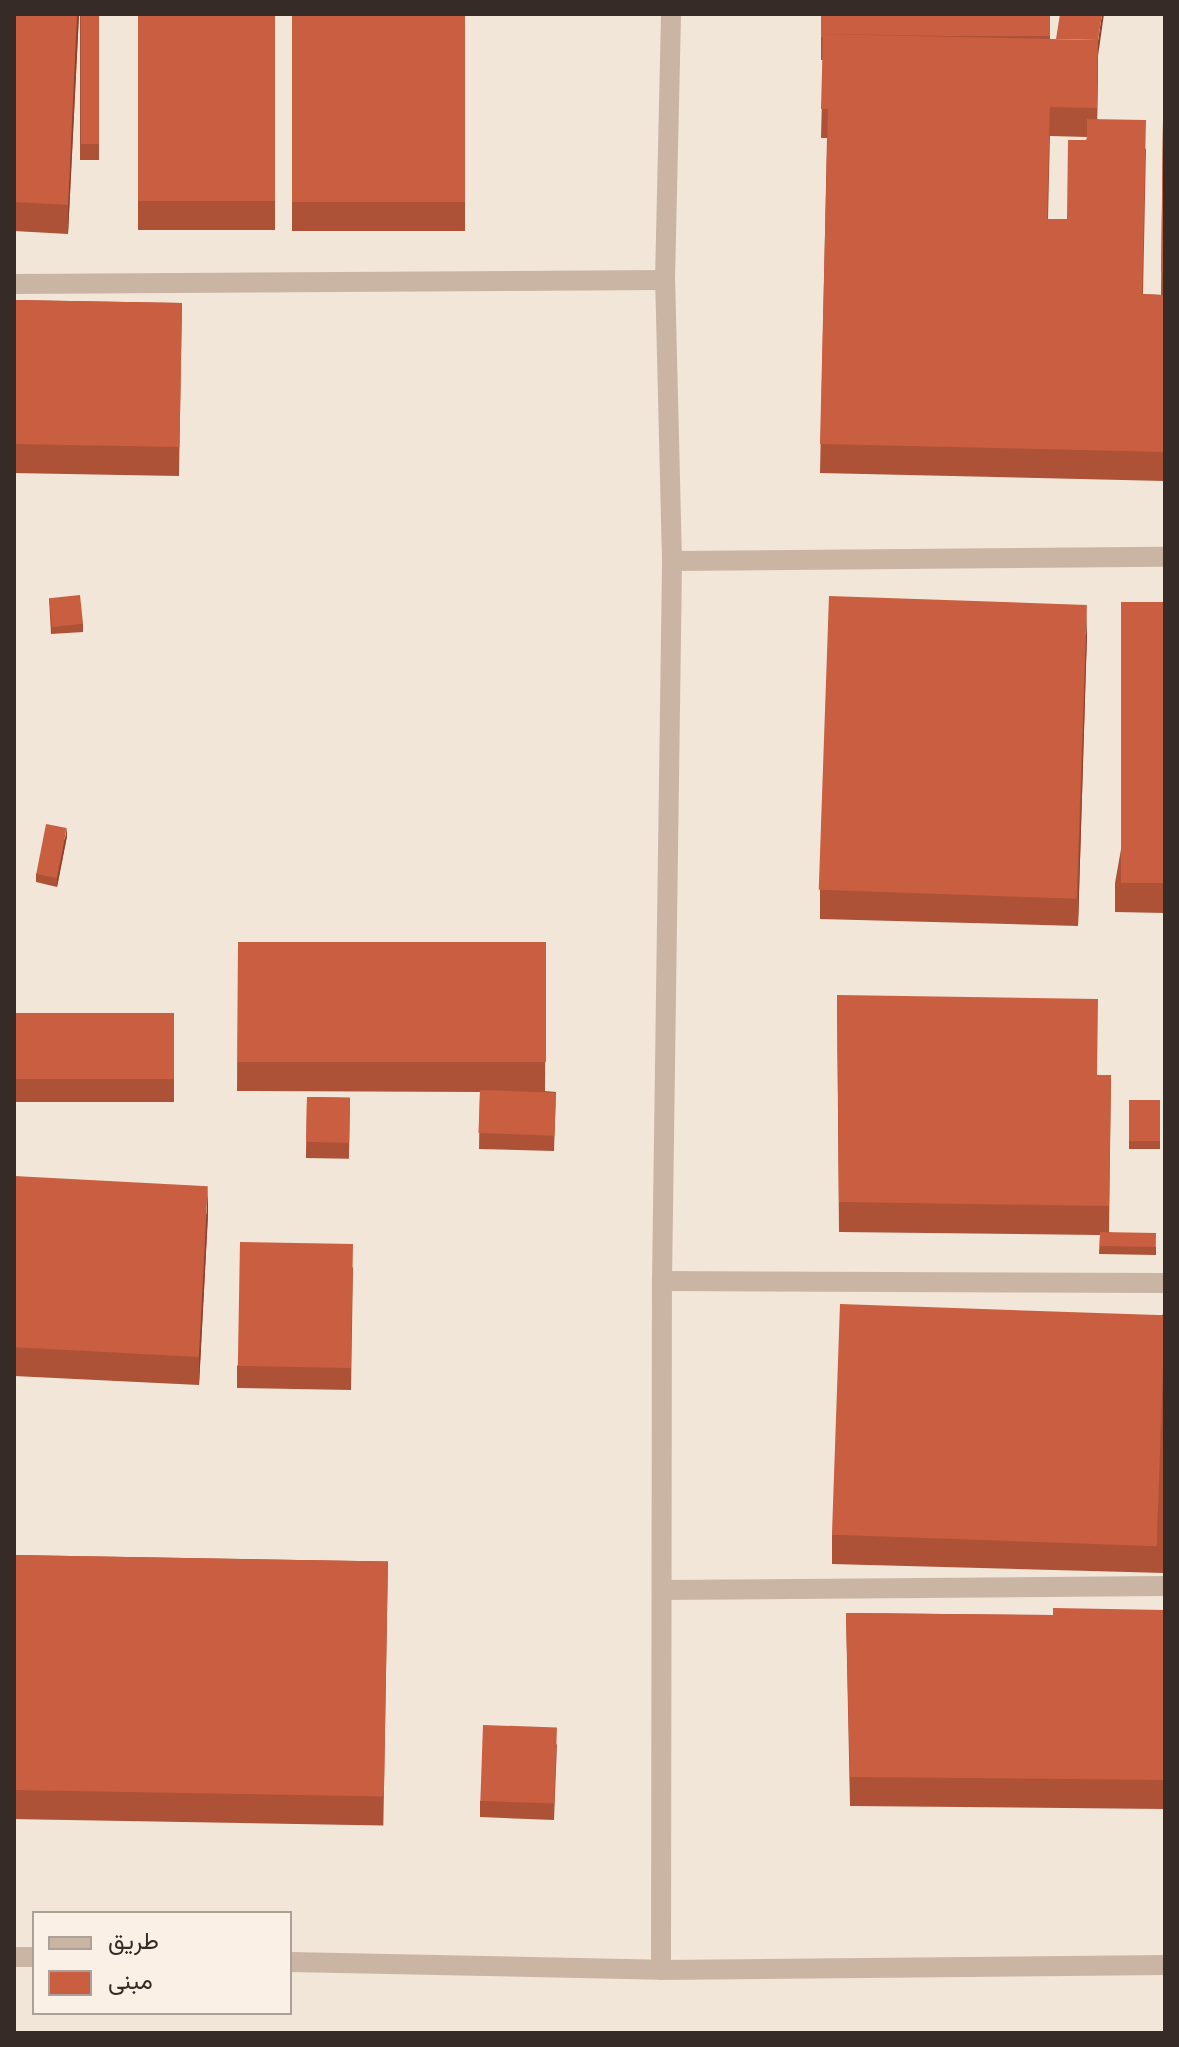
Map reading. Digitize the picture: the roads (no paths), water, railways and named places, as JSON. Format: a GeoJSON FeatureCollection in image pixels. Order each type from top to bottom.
{"type":"FeatureCollection","features":[{"type":"Feature","properties":{"kind":"street"},"geometry":{"type":"LineString","coordinates":[[661,1970],[662,1281],[672,561],[665,280],[671,14]]}},
{"type":"Feature","properties":{"kind":"street"},"geometry":{"type":"LineString","coordinates":[[14,284],[665,280]]}},
{"type":"Feature","properties":{"kind":"street"},"geometry":{"type":"LineString","coordinates":[[672,561],[1165,557]]}},
{"type":"Feature","properties":{"kind":"street"},"geometry":{"type":"LineString","coordinates":[[662,1281],[1165,1283]]}},
{"type":"Feature","properties":{"kind":"street"},"geometry":{"type":"LineString","coordinates":[[662,1590],[1165,1586]]}},
{"type":"Feature","properties":{"kind":"street"},"geometry":{"type":"LineString","coordinates":[[292,1962],[661,1970],[1165,1965]]}}]}
